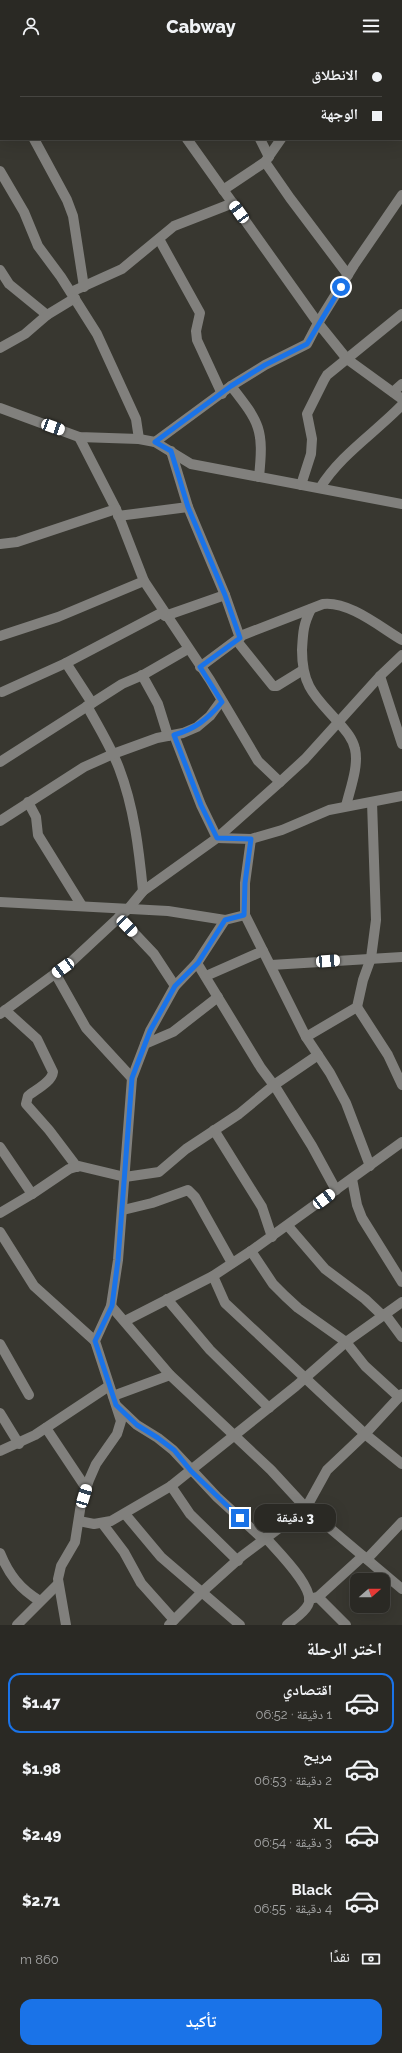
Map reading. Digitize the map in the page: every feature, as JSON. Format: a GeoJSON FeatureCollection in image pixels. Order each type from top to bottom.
{"type":"FeatureCollection","features":[{"type":"Feature","properties":{"kind":"street"},"geometry":{"type":"LineString","coordinates":[[35,140],[67,200],[73,216],[84,287]]}},
{"type":"Feature","properties":{"kind":"street"},"geometry":{"type":"LineString","coordinates":[[188,140],[318,323],[347,358],[402,399]]}},
{"type":"Feature","properties":{"kind":"street"},"geometry":{"type":"LineString","coordinates":[[260,140],[267,159],[299,210],[348,275]]}},
{"type":"Feature","properties":{"kind":"street"},"geometry":{"type":"LineString","coordinates":[[223,190],[267,159],[280,140]]}},
{"type":"Feature","properties":{"kind":"street"},"geometry":{"type":"LineString","coordinates":[[0,171],[24,212],[38,246],[73,295],[97,334],[136,419],[139,439]]}},
{"type":"Feature","properties":{"kind":"street"},"geometry":{"type":"LineString","coordinates":[[155,442],[231,386],[265,365],[307,344],[318,323],[348,275],[402,195]]}},
{"type":"Feature","properties":{"kind":"street"},"geometry":{"type":"LineString","coordinates":[[0,348],[25,334],[84,287],[122,269],[168,230],[181,223],[233,203]]}},
{"type":"Feature","properties":{"kind":"street"},"geometry":{"type":"LineString","coordinates":[[159,239],[200,313],[196,331],[197,340],[222,394]]}},
{"type":"Feature","properties":{"kind":"street"},"geometry":{"type":"LineString","coordinates":[[0,270],[9,284],[47,315]]}},
{"type":"Feature","properties":{"kind":"street"},"geometry":{"type":"LineString","coordinates":[[301,485],[311,454],[312,439],[307,414],[327,375],[402,314]]}},
{"type":"Feature","properties":{"kind":"street"},"geometry":{"type":"LineString","coordinates":[[393,392],[402,384]]}},
{"type":"Feature","properties":{"kind":"street"},"geometry":{"type":"LineString","coordinates":[[231,386],[252,413],[258,425],[262,451],[259,477]]}},
{"type":"Feature","properties":{"kind":"street"},"geometry":{"type":"LineString","coordinates":[[320,488],[335,467],[382,426],[402,405]]}},
{"type":"Feature","properties":{"kind":"street"},"geometry":{"type":"LineString","coordinates":[[0,408],[79,437],[139,439],[155,442],[191,464],[402,504]]}},
{"type":"Feature","properties":{"kind":"street"},"geometry":{"type":"LineString","coordinates":[[79,437],[117,512],[144,581],[164,614],[200,667],[258,761],[280,782]]}},
{"type":"Feature","properties":{"kind":"street"},"geometry":{"type":"LineString","coordinates":[[171,451],[188,507],[225,595],[238,639],[273,686],[277,686],[303,670]]}},
{"type":"Feature","properties":{"kind":"street"},"geometry":{"type":"LineString","coordinates":[[0,544],[17,542],[117,512],[188,507]]}},
{"type":"Feature","properties":{"kind":"street"},"geometry":{"type":"LineString","coordinates":[[0,636],[58,616],[144,581]]}},
{"type":"Feature","properties":{"kind":"street"},"geometry":{"type":"LineString","coordinates":[[2,692],[66,663],[164,614],[225,595]]}},
{"type":"Feature","properties":{"kind":"street"},"geometry":{"type":"LineString","coordinates":[[200,667],[248,633],[323,604],[333,603],[346,607],[402,640]]}},
{"type":"Feature","properties":{"kind":"street"},"geometry":{"type":"LineString","coordinates":[[311,609],[304,624],[303,670],[312,694],[339,722],[352,739],[356,758],[346,806]]}},
{"type":"Feature","properties":{"kind":"street"},"geometry":{"type":"LineString","coordinates":[[2,757],[122,684],[142,676],[188,649]]}},
{"type":"Feature","properties":{"kind":"street"},"geometry":{"type":"LineString","coordinates":[[76,1167],[49,1130],[26,1104],[28,1096],[47,1082],[53,1076],[53,1072],[37,1039],[3,1012],[71,962],[129,908],[143,891],[217,838],[280,782],[339,722],[380,676],[402,655]]}},
{"type":"Feature","properties":{"kind":"street"},"geometry":{"type":"LineString","coordinates":[[66,663],[90,704],[123,780],[131,810],[143,891]]}},
{"type":"Feature","properties":{"kind":"street"},"geometry":{"type":"LineString","coordinates":[[142,676],[158,704],[198,799],[217,838]]}},
{"type":"Feature","properties":{"kind":"street"},"geometry":{"type":"LineString","coordinates":[[380,676],[402,744]]}},
{"type":"Feature","properties":{"kind":"street"},"geometry":{"type":"LineString","coordinates":[[0,821],[84,767],[113,754],[197,727],[210,716],[222,702]]}},
{"type":"Feature","properties":{"kind":"street"},"geometry":{"type":"LineString","coordinates":[[217,838],[251,839],[282,830],[329,810],[402,796]]}},
{"type":"Feature","properties":{"kind":"street"},"geometry":{"type":"LineString","coordinates":[[28,802],[36,817],[38,835],[82,906]]}},
{"type":"Feature","properties":{"kind":"street"},"geometry":{"type":"LineString","coordinates":[[306,1037],[357,1007],[364,980],[372,958],[376,920],[372,802]]}},
{"type":"Feature","properties":{"kind":"street"},"geometry":{"type":"LineString","coordinates":[[251,839],[245,883],[244,915],[271,965],[306,1037],[330,1073],[346,1103],[370,1166]]}},
{"type":"Feature","properties":{"kind":"street"},"geometry":{"type":"LineString","coordinates":[[0,902],[168,910],[225,920],[244,915]]}},
{"type":"Feature","properties":{"kind":"street"},"geometry":{"type":"LineString","coordinates":[[119,917],[154,954],[175,986]]}},
{"type":"Feature","properties":{"kind":"street"},"geometry":{"type":"LineString","coordinates":[[95,1341],[112,1306],[123,1210],[132,1078],[150,1031],[175,986],[198,963],[225,920]]}},
{"type":"Feature","properties":{"kind":"street"},"geometry":{"type":"LineString","coordinates":[[206,976],[263,951]]}},
{"type":"Feature","properties":{"kind":"street"},"geometry":{"type":"LineString","coordinates":[[271,965],[402,957]]}},
{"type":"Feature","properties":{"kind":"street"},"geometry":{"type":"LineString","coordinates":[[198,963],[261,1068],[274,1085],[312,1146],[336,1190]]}},
{"type":"Feature","properties":{"kind":"street"},"geometry":{"type":"LineString","coordinates":[[55,973],[86,1028],[132,1078]]}},
{"type":"Feature","properties":{"kind":"street"},"geometry":{"type":"LineString","coordinates":[[145,1044],[173,1032],[218,997]]}},
{"type":"Feature","properties":{"kind":"street"},"geometry":{"type":"LineString","coordinates":[[357,1007],[388,1055],[402,1085]]}},
{"type":"Feature","properties":{"kind":"street"},"geometry":{"type":"LineString","coordinates":[[0,1212],[32,1194],[69,1169],[76,1167],[125,1177],[145,1175],[162,1170],[186,1149],[239,1114],[274,1085],[318,1055]]}},
{"type":"Feature","properties":{"kind":"street"},"geometry":{"type":"LineString","coordinates":[[214,1130],[262,1207],[272,1237]]}},
{"type":"Feature","properties":{"kind":"street"},"geometry":{"type":"LineString","coordinates":[[125,1321],[213,1276],[288,1226],[402,1142]]}},
{"type":"Feature","properties":{"kind":"street"},"geometry":{"type":"LineString","coordinates":[[0,1147],[32,1194]]}},
{"type":"Feature","properties":{"kind":"street"},"geometry":{"type":"LineString","coordinates":[[352,1178],[357,1206],[362,1218],[402,1282]]}},
{"type":"Feature","properties":{"kind":"street"},"geometry":{"type":"LineString","coordinates":[[123,1210],[152,1203],[188,1190],[194,1197],[232,1263]]}},
{"type":"Feature","properties":{"kind":"street"},"geometry":{"type":"LineString","coordinates":[[288,1226],[325,1269],[384,1315],[402,1337]]}},
{"type":"Feature","properties":{"kind":"street"},"geometry":{"type":"LineString","coordinates":[[0,1232],[34,1286],[95,1341],[121,1421],[117,1434],[96,1464],[86,1488],[75,1542],[62,1566],[58,1584],[66,1625]]}},
{"type":"Feature","properties":{"kind":"street"},"geometry":{"type":"LineString","coordinates":[[102,1523],[124,1552],[141,1582],[172,1623],[202,1592],[238,1561],[306,1508],[327,1470],[365,1434],[400,1395],[365,1366],[346,1342],[298,1308],[285,1296],[273,1284],[251,1251]]}},
{"type":"Feature","properties":{"kind":"street"},"geometry":{"type":"LineString","coordinates":[[213,1276],[224,1303],[306,1377],[365,1434],[402,1464]]}},
{"type":"Feature","properties":{"kind":"street"},"geometry":{"type":"LineString","coordinates":[[167,1299],[210,1350],[269,1408]]}},
{"type":"Feature","properties":{"kind":"street"},"geometry":{"type":"LineString","coordinates":[[79,1521],[102,1523],[125,1514],[171,1486],[269,1408],[346,1342],[402,1302]]}},
{"type":"Feature","properties":{"kind":"street"},"geometry":{"type":"LineString","coordinates":[[112,1306],[170,1375],[234,1435],[306,1508],[402,1589]]}},
{"type":"Feature","properties":{"kind":"street"},"geometry":{"type":"LineString","coordinates":[[0,1344],[29,1395]]}},
{"type":"Feature","properties":{"kind":"street"},"geometry":{"type":"LineString","coordinates":[[114,1400],[170,1375]]}},
{"type":"Feature","properties":{"kind":"street"},"geometry":{"type":"LineString","coordinates":[[0,1451],[18,1444],[46,1428],[109,1386]]}},
{"type":"Feature","properties":{"kind":"street"},"geometry":{"type":"LineString","coordinates":[[114,1400],[137,1425],[174,1450],[191,1471],[265,1539],[302,1581],[313,1598],[346,1625]]}},
{"type":"Feature","properties":{"kind":"street"},"geometry":{"type":"LineString","coordinates":[[0,1413],[18,1444]]}},
{"type":"Feature","properties":{"kind":"street"},"geometry":{"type":"LineString","coordinates":[[46,1428],[86,1488]]}},
{"type":"Feature","properties":{"kind":"street"},"geometry":{"type":"LineString","coordinates":[[171,1486],[190,1514],[238,1561]]}},
{"type":"Feature","properties":{"kind":"street"},"geometry":{"type":"LineString","coordinates":[[125,1514],[161,1557],[240,1625]]}},
{"type":"Feature","properties":{"kind":"street"},"geometry":{"type":"LineString","coordinates":[[288,1625],[313,1598],[365,1557],[402,1522]]}},
{"type":"Feature","properties":{"kind":"street"},"geometry":{"type":"LineString","coordinates":[[0,1553],[8,1572],[18,1585],[25,1592],[40,1601]]}},
{"type":"Feature","properties":{"kind":"street"},"geometry":{"type":"LineString","coordinates":[[17,1625],[58,1584]]}},
{"type":"Feature","properties":{"kind":"route"},"geometry":{"type":"LineString","coordinates":[[240,1518],[191,1471],[174,1450],[137,1425],[116,1405],[95,1341],[112,1306],[124,1199],[132,1078],[150,1031],[175,986],[198,963],[213,942],[225,920],[244,915],[245,883],[251,839],[217,838],[201,805],[174,735],[184,733],[197,727],[210,716],[222,702],[210,680],[200,667],[240,638],[204,542],[188,507],[171,451],[155,442],[206,406],[231,386],[265,365],[302,348],[307,344],[318,323],[341,287]]}}]}
